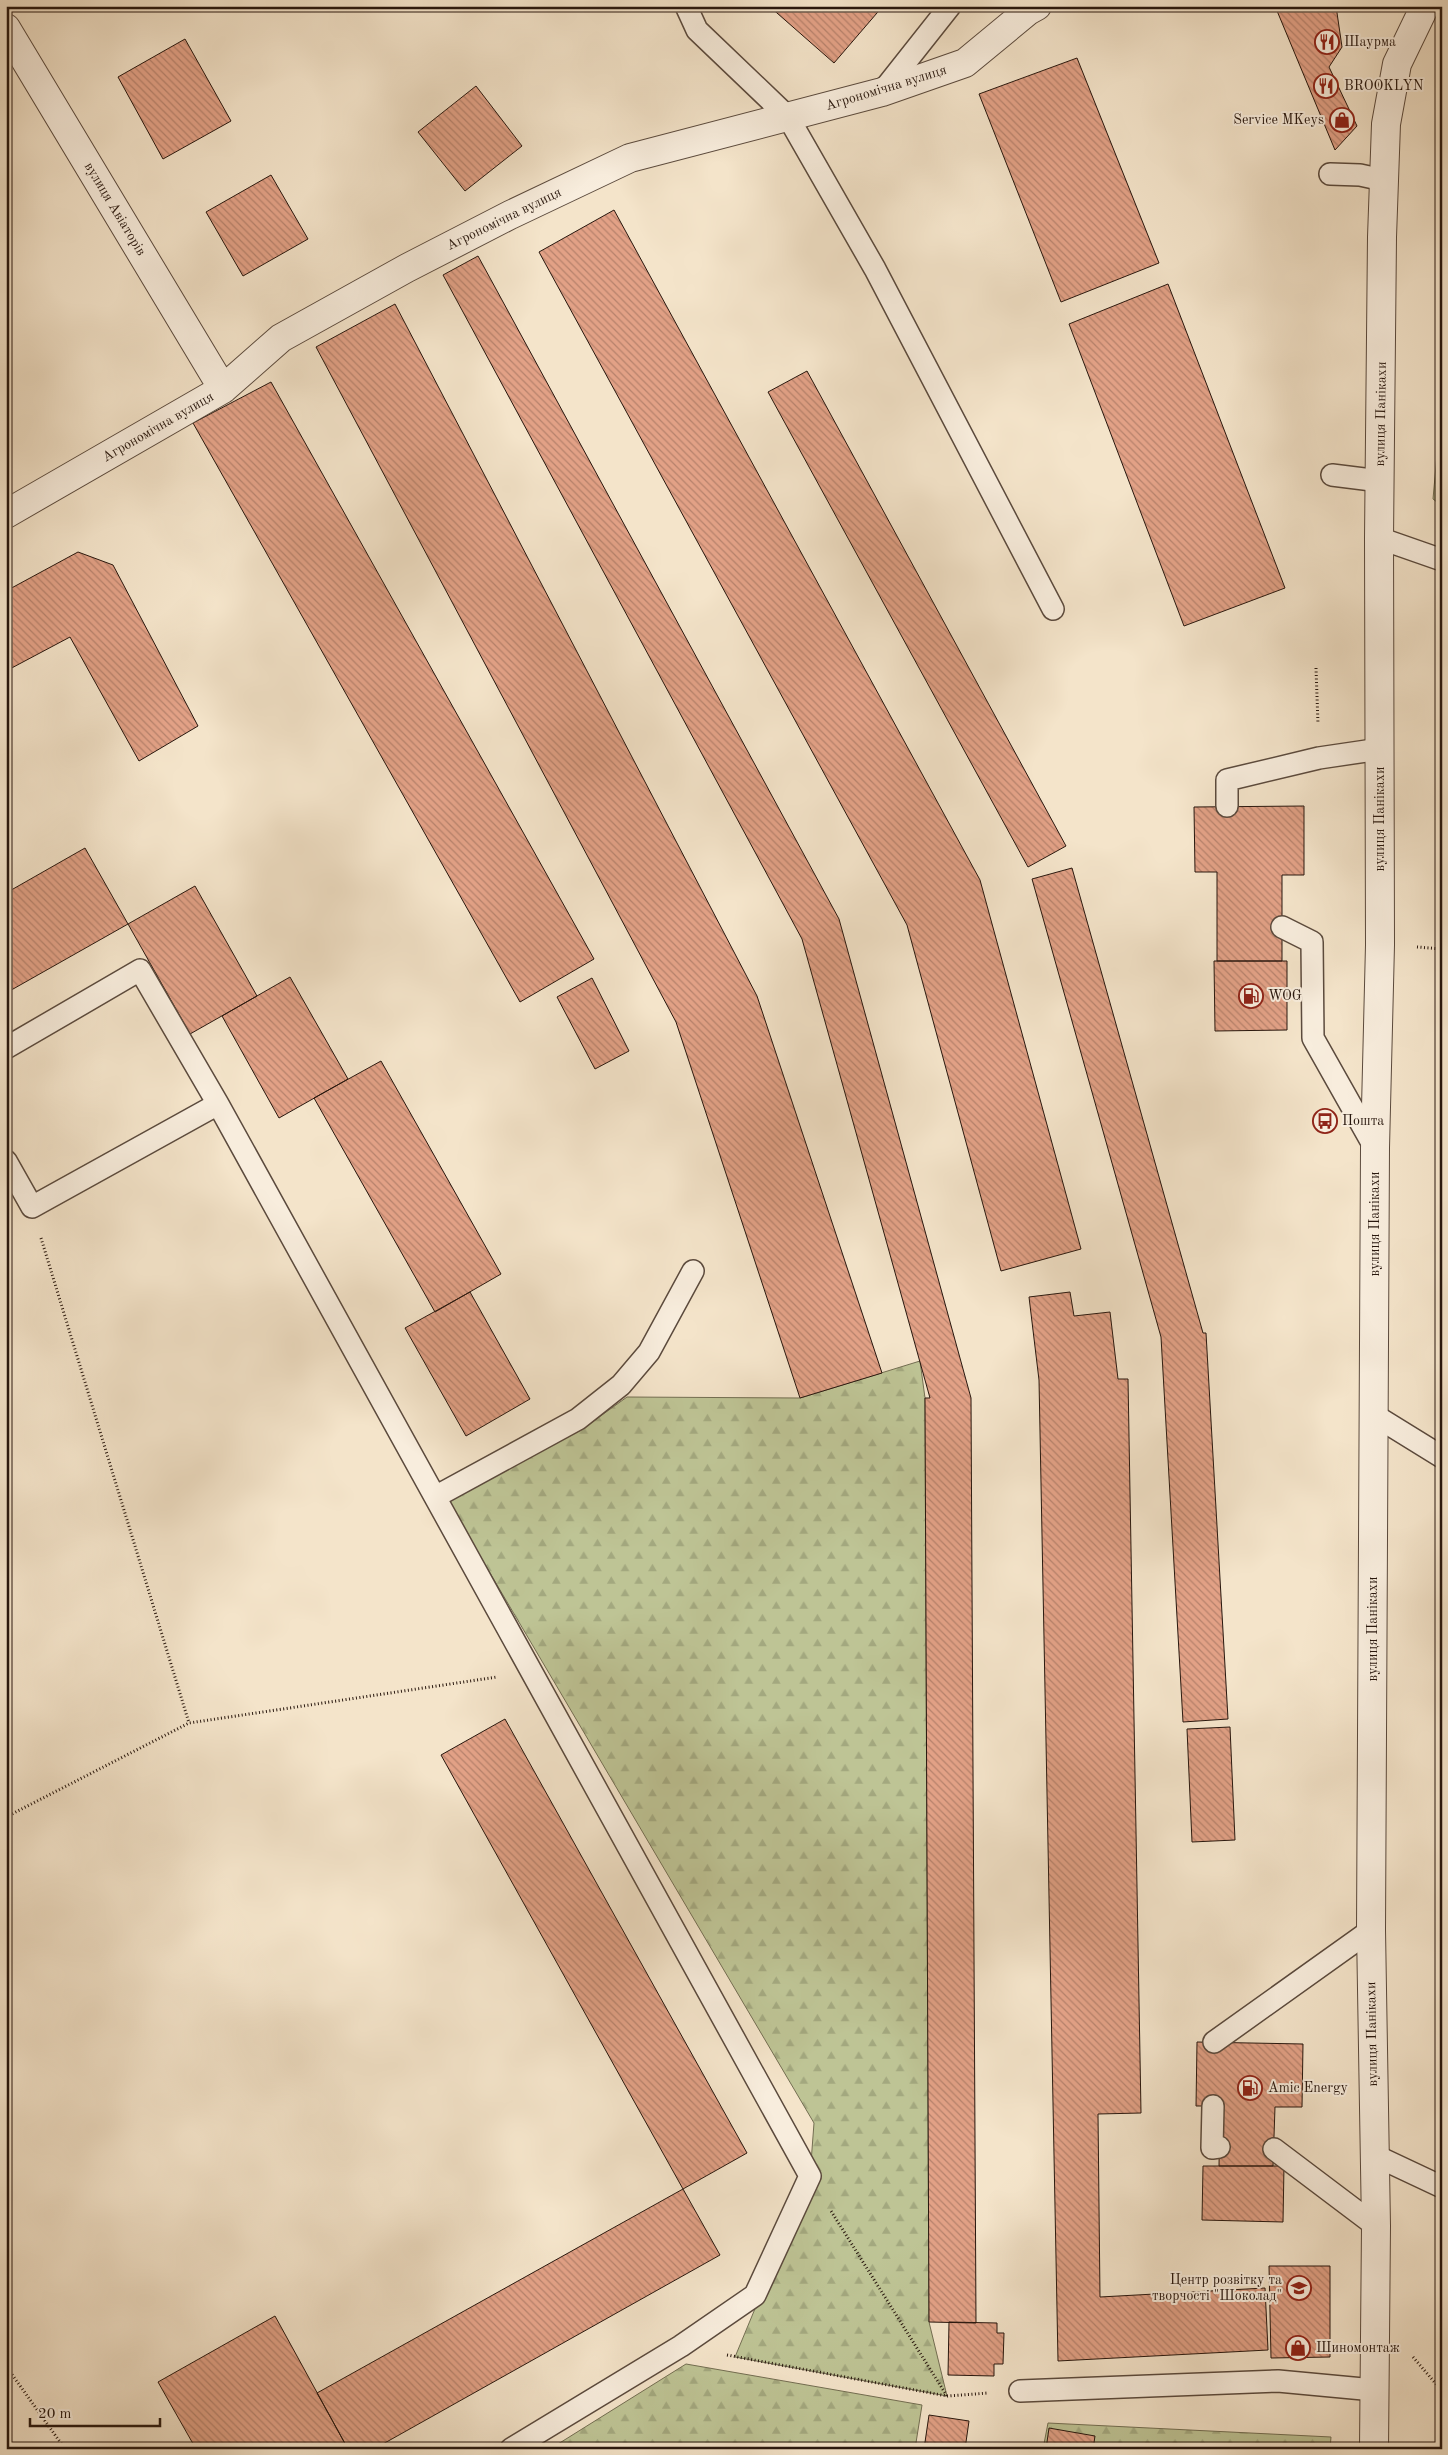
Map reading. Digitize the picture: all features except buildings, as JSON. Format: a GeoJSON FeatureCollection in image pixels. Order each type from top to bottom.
{"type":"FeatureCollection","features":[{"type":"Feature","properties":{"kind":"street","name":"Агрономічна вулиця"},"geometry":{"type":"LineString","coordinates":[[6,514],[223,389],[281,338],[510,215],[630,158],[882,92],[965,64],[1028,11],[1037,6]]}},
{"type":"Feature","properties":{"kind":"street","name":"вулиця Панікахи"},"geometry":{"type":"LineString","coordinates":[[1374,2449],[1376,2226],[1371,1930],[1375,1148],[1380,945],[1379,538],[1383,180],[1386,124],[1397,64],[1419,8]]}},
{"type":"Feature","properties":{"kind":"street","name":"вулиця Авіаторів"},"geometry":{"type":"LineString","coordinates":[[6,28],[223,389]]}},
{"type":"Feature","properties":{"kind":"lane"},"geometry":{"type":"LineString","coordinates":[[686,6],[697,30],[788,117],[875,269],[1053,609]]}},
{"type":"Feature","properties":{"kind":"lane"},"geometry":{"type":"LineString","coordinates":[[882,92],[950,6]]}},
{"type":"Feature","properties":{"kind":"lane"},"geometry":{"type":"LineString","coordinates":[[1330,174],[1360,175],[1383,180]]}},
{"type":"Feature","properties":{"kind":"lane"},"geometry":{"type":"LineString","coordinates":[[1332,475],[1380,481]]}},
{"type":"Feature","properties":{"kind":"lane"},"geometry":{"type":"LineString","coordinates":[[1379,538],[1442,560]]}},
{"type":"Feature","properties":{"kind":"lane"},"geometry":{"type":"LineString","coordinates":[[1227,806],[1227,780],[1319,758],[1380,749]]}},
{"type":"Feature","properties":{"kind":"lane"},"geometry":{"type":"LineString","coordinates":[[1282,927],[1312,942],[1313,1038],[1375,1148]]}},
{"type":"Feature","properties":{"kind":"lane"},"geometry":{"type":"LineString","coordinates":[[6,1048],[140,970],[218,1104],[810,2176],[754,2295],[681,2346],[511,2449]]}},
{"type":"Feature","properties":{"kind":"lane"},"geometry":{"type":"LineString","coordinates":[[6,1161],[32,1207],[218,1104]]}},
{"type":"Feature","properties":{"kind":"lane"},"geometry":{"type":"LineString","coordinates":[[435,1497],[578,1418],[621,1385],[649,1352],[693,1271]]}},
{"type":"Feature","properties":{"kind":"lane"},"geometry":{"type":"LineString","coordinates":[[1374,1414],[1442,1456]]}},
{"type":"Feature","properties":{"kind":"lane"},"geometry":{"type":"LineString","coordinates":[[1214,2042],[1371,1930]]}},
{"type":"Feature","properties":{"kind":"lane"},"geometry":{"type":"LineString","coordinates":[[1213,2106],[1212,2148],[1219,2148]]}},
{"type":"Feature","properties":{"kind":"lane"},"geometry":{"type":"LineString","coordinates":[[1274,2149],[1376,2226]]}},
{"type":"Feature","properties":{"kind":"lane"},"geometry":{"type":"LineString","coordinates":[[1374,2155],[1442,2187]]}},
{"type":"Feature","properties":{"kind":"lane"},"geometry":{"type":"LineString","coordinates":[[1020,2391],[1278,2381],[1374,2390]]}},
{"type":"Feature","properties":{"kind":"path"},"geometry":{"type":"LineString","coordinates":[[1316,668],[1319,758]]}},
{"type":"Feature","properties":{"kind":"path"},"geometry":{"type":"LineString","coordinates":[[32,1207],[189,1723]]}},
{"type":"Feature","properties":{"kind":"path"},"geometry":{"type":"LineString","coordinates":[[6,1816],[189,1723],[532,1672]]}},
{"type":"Feature","properties":{"kind":"path"},"geometry":{"type":"LineString","coordinates":[[810,2176],[947,2396]]}},
{"type":"Feature","properties":{"kind":"path"},"geometry":{"type":"LineString","coordinates":[[681,2346],[947,2396],[1020,2391]]}},
{"type":"Feature","properties":{"kind":"path"},"geometry":{"type":"LineString","coordinates":[[1411,2355],[1442,2391]]}},
{"type":"Feature","properties":{"kind":"path"},"geometry":{"type":"LineString","coordinates":[[6,2366],[65,2449]]}},
{"type":"Feature","properties":{"kind":"green space"},"geometry":{"type":"Polygon","coordinates":[[[1442,398],[1442,506],[1433,499],[1442,398]]]}},
{"type":"Feature","properties":{"kind":"green space"},"geometry":{"type":"Polygon","coordinates":[[[920,1361],[925,1398],[929,2322],[947,2396],[735,2357],[810,2176],[814,2123],[447,1500],[581,1430],[627,1397],[800,1398],[920,1361]]]}},
{"type":"Feature","properties":{"kind":"green space"},"geometry":{"type":"Polygon","coordinates":[[[686,2364],[922,2405],[915,2449],[550,2449],[686,2364]]]}},
{"type":"Feature","properties":{"kind":"green space"},"geometry":{"type":"Polygon","coordinates":[[[1048,2423],[1331,2437],[1330,2449],[1043,2449],[1048,2423]]]}},
{"type":"Feature","properties":{"kind":"place","name":"Шаурма"},"geometry":{"type":"Point","coordinates":[1327,42]}},
{"type":"Feature","properties":{"kind":"place","name":"BROOKLYN"},"geometry":{"type":"Point","coordinates":[1326,86]}},
{"type":"Feature","properties":{"kind":"place","name":"Service MKeys"},"geometry":{"type":"Point","coordinates":[1342,120]}},
{"type":"Feature","properties":{"kind":"place","name":"WOG"},"geometry":{"type":"Point","coordinates":[1251,996]}},
{"type":"Feature","properties":{"kind":"place","name":"Пошта"},"geometry":{"type":"Point","coordinates":[1325,1121]}},
{"type":"Feature","properties":{"kind":"place","name":"Amic Energy"},"geometry":{"type":"Point","coordinates":[1250,2088]}},
{"type":"Feature","properties":{"kind":"place","name":"Центр розвітку та творчості \"Шоколад\""},"geometry":{"type":"Point","coordinates":[1299,2288]}},
{"type":"Feature","properties":{"kind":"place","name":"Шиномонтаж"},"geometry":{"type":"Point","coordinates":[1298,2348]}}]}
